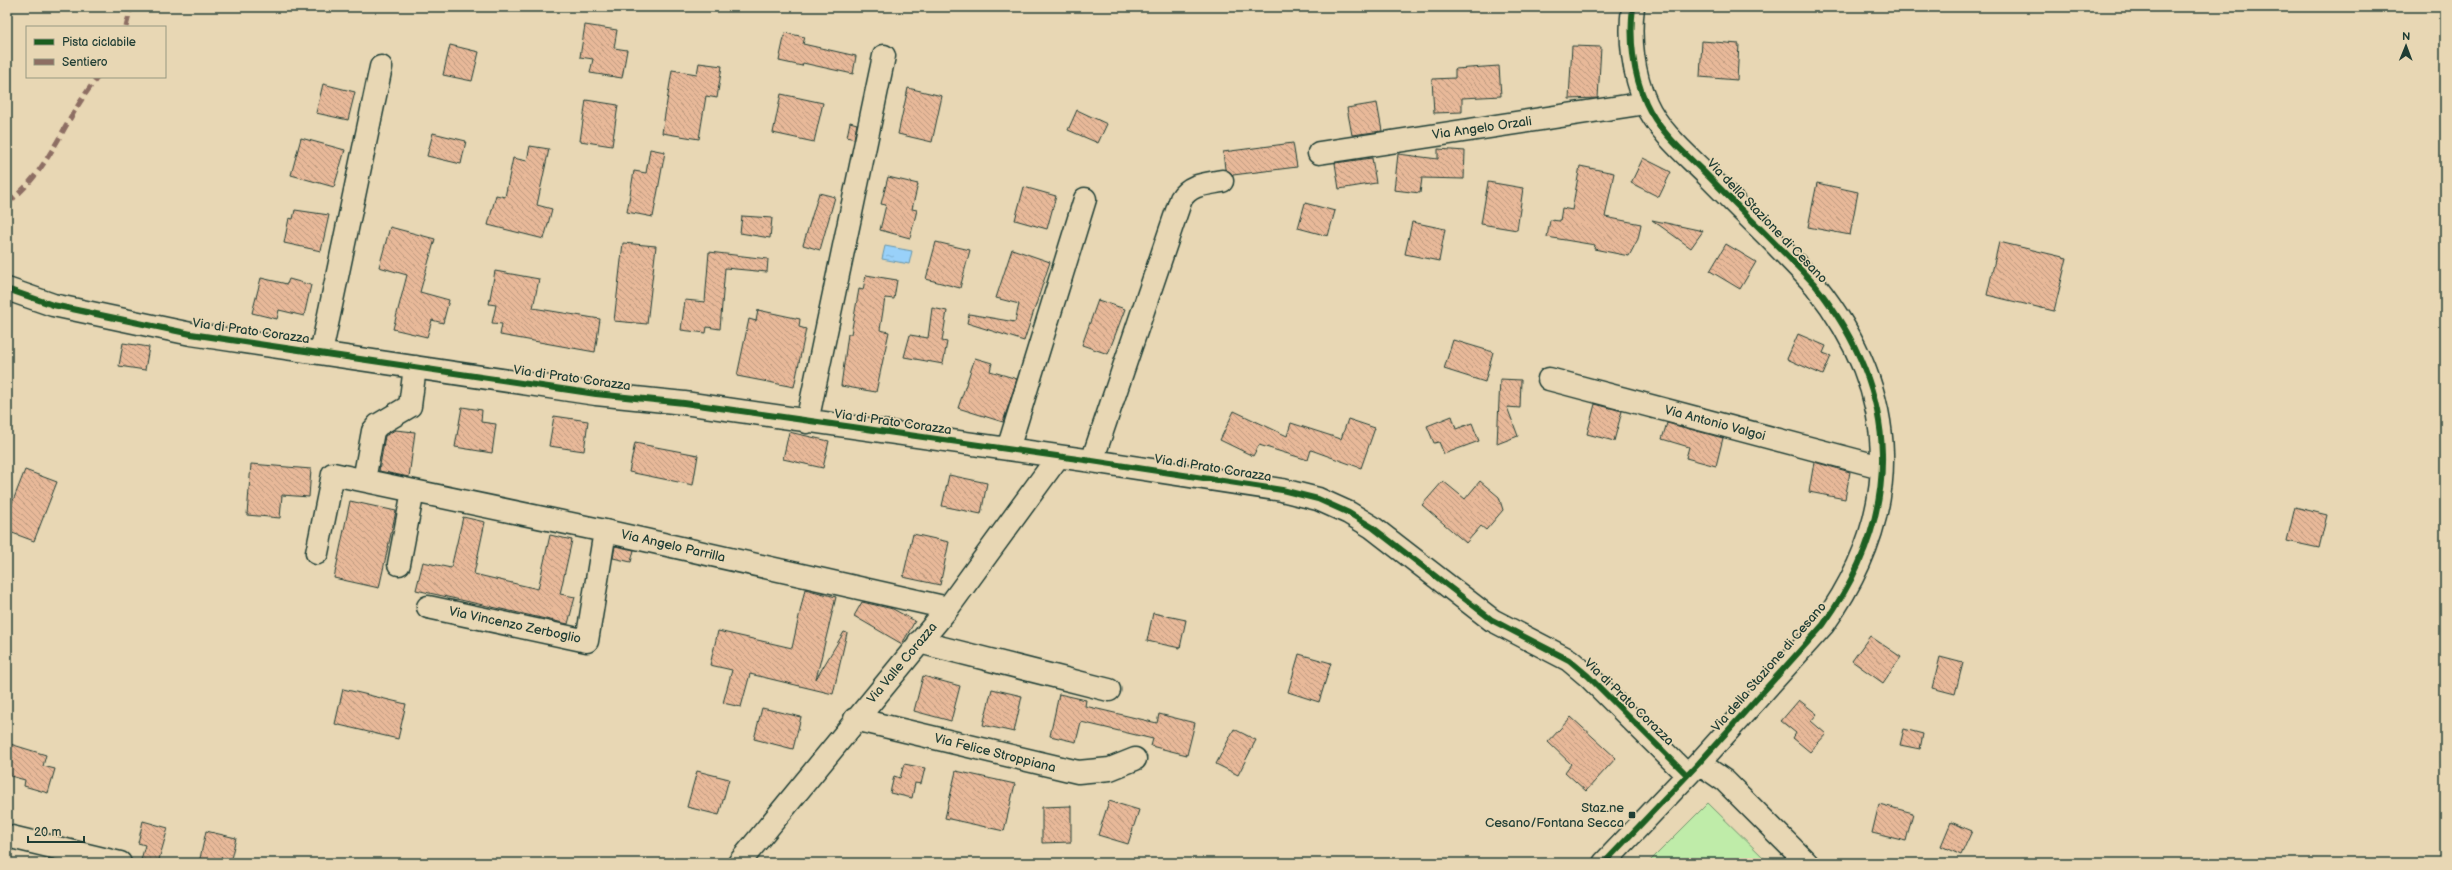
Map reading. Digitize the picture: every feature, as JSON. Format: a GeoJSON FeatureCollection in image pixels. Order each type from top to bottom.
{"type":"FeatureCollection","features":[{"type":"Feature","properties":{"kind":"street","name":"Via della Stazione di Cesano"},"geometry":{"type":"LineString","coordinates":[[1604,863],[1693,769],[1818,630],[1840,602],[1860,564],[1876,521],[1881,493],[1879,422],[1872,388],[1856,347],[1832,306],[1798,266],[1666,133],[1646,103],[1636,72],[1632,47],[1631,23],[1633,7]]}},
{"type":"Feature","properties":{"kind":"street"},"geometry":{"type":"LineString","coordinates":[[807,422],[884,56]]}},
{"type":"Feature","properties":{"kind":"street"},"geometry":{"type":"LineString","coordinates":[[320,353],[381,66]]}},
{"type":"Feature","properties":{"kind":"street","name":"Via Angelo Orzali"},"geometry":{"type":"LineString","coordinates":[[1319,153],[1646,103]]}},
{"type":"Feature","properties":{"kind":"street"},"geometry":{"type":"LineString","coordinates":[[1092,461],[1181,199],[1187,191],[1196,186],[1222,181]]}},
{"type":"Feature","properties":{"kind":"street"},"geometry":{"type":"LineString","coordinates":[[1008,449],[1084,199]]}},
{"type":"Feature","properties":{"kind":"street","name":"Via di Prato Corazza"},"geometry":{"type":"LineString","coordinates":[[7,289],[53,305],[191,334],[596,394],[684,403],[807,422],[1092,461],[1282,490],[1318,499],[1349,513],[1372,527],[1492,620],[1559,653],[1579,668],[1693,769],[1725,781],[1807,863]]}},
{"type":"Feature","properties":{"kind":"street"},"geometry":{"type":"LineString","coordinates":[[364,480],[373,431],[378,425],[410,406],[415,367]]}},
{"type":"Feature","properties":{"kind":"street","name":"Via Antonio Valgoi"},"geometry":{"type":"LineString","coordinates":[[1549,379],[1881,467]]}},
{"type":"Feature","properties":{"kind":"street","name":"Via Valle Corazza"},"geometry":{"type":"LineString","coordinates":[[739,863],[918,642],[948,608],[1058,457]]}},
{"type":"Feature","properties":{"kind":"street","name":"Via Angelo Parrilla"},"geometry":{"type":"LineString","coordinates":[[317,553],[333,474],[605,531],[948,608]]}},
{"type":"Feature","properties":{"kind":"street"},"geometry":{"type":"LineString","coordinates":[[420,493],[421,524]]}},
{"type":"Feature","properties":{"kind":"street"},"geometry":{"type":"LineString","coordinates":[[399,564],[420,493]]}},
{"type":"Feature","properties":{"kind":"street","name":"Via Vincenzo Zerboglio"},"geometry":{"type":"LineString","coordinates":[[428,607],[587,641],[605,531]]}},
{"type":"Feature","properties":{"kind":"street"},"geometry":{"type":"LineString","coordinates":[[918,642],[1109,690]]}},
{"type":"Feature","properties":{"kind":"street","name":"Via Felice Stroppiana"},"geometry":{"type":"LineString","coordinates":[[855,719],[1078,772],[1110,769],[1135,759]]}},
{"type":"Feature","properties":{"kind":"street"},"geometry":{"type":"LineString","coordinates":[[7,836],[120,863]]}},
{"type":"Feature","properties":{"kind":"green space"},"geometry":{"type":"Polygon","coordinates":[[[1708,803],[1769,863],[1648,863],[1708,803]]]}},
{"type":"Feature","properties":{"kind":"water"},"geometry":{"type":"Polygon","coordinates":[[[885,246],[912,251],[909,264],[882,259],[885,246]]]}},
{"type":"Feature","properties":{"kind":"building"},"geometry":{"type":"Polygon","coordinates":[[[585,25],[617,30],[614,48],[627,50],[622,78],[590,73],[593,59],[580,57],[585,25]]]}},
{"type":"Feature","properties":{"kind":"building"},"geometry":{"type":"Polygon","coordinates":[[[785,33],[805,37],[803,44],[856,56],[853,74],[803,63],[802,66],[779,61],[785,33]]]}},
{"type":"Feature","properties":{"kind":"building"},"geometry":{"type":"Polygon","coordinates":[[[1702,41],[1739,44],[1737,80],[1700,77],[1702,41]]]}},
{"type":"Feature","properties":{"kind":"building"},"geometry":{"type":"Polygon","coordinates":[[[450,45],[479,52],[472,81],[443,75],[450,45]]]}},
{"type":"Feature","properties":{"kind":"building"},"geometry":{"type":"Polygon","coordinates":[[[1572,46],[1601,47],[1598,98],[1569,99],[1572,46]]]}},
{"type":"Feature","properties":{"kind":"building"},"geometry":{"type":"Polygon","coordinates":[[[699,63],[722,66],[717,98],[706,96],[699,139],[662,133],[672,70],[697,74],[699,63]]]}},
{"type":"Feature","properties":{"kind":"building"},"geometry":{"type":"Polygon","coordinates":[[[1499,66],[1501,96],[1462,98],[1462,112],[1434,113],[1432,79],[1455,78],[1455,69],[1499,66]]]}},
{"type":"Feature","properties":{"kind":"building"},"geometry":{"type":"Polygon","coordinates":[[[323,84],[355,92],[348,120],[316,113],[323,84]]]}},
{"type":"Feature","properties":{"kind":"building"},"geometry":{"type":"Polygon","coordinates":[[[908,88],[942,96],[932,142],[898,134],[908,88]]]}},
{"type":"Feature","properties":{"kind":"building"},"geometry":{"type":"Polygon","coordinates":[[[781,94],[823,103],[814,142],[773,133],[781,94]]]}},
{"type":"Feature","properties":{"kind":"building"},"geometry":{"type":"Polygon","coordinates":[[[586,100],[618,105],[612,146],[580,141],[586,100]]]}},
{"type":"Feature","properties":{"kind":"building"},"geometry":{"type":"Polygon","coordinates":[[[1377,103],[1382,131],[1352,135],[1347,108],[1377,103]]]}},
{"type":"Feature","properties":{"kind":"building"},"geometry":{"type":"Polygon","coordinates":[[[1077,110],[1107,124],[1098,143],[1068,130],[1077,110]]]}},
{"type":"Feature","properties":{"kind":"building"},"geometry":{"type":"Polygon","coordinates":[[[850,122],[857,124],[854,139],[847,137],[850,122]]]}},
{"type":"Feature","properties":{"kind":"building"},"geometry":{"type":"Polygon","coordinates":[[[433,133],[466,141],[461,164],[427,156],[433,133]]]}},
{"type":"Feature","properties":{"kind":"building"},"geometry":{"type":"Polygon","coordinates":[[[301,138],[345,150],[334,187],[291,175],[301,138]]]}},
{"type":"Feature","properties":{"kind":"building"},"geometry":{"type":"Polygon","coordinates":[[[1293,143],[1297,167],[1233,175],[1225,169],[1223,152],[1293,143]]]}},
{"type":"Feature","properties":{"kind":"building"},"geometry":{"type":"Polygon","coordinates":[[[530,146],[549,149],[537,205],[552,209],[544,239],[488,225],[496,195],[505,197],[513,158],[527,161],[530,146]]]}},
{"type":"Feature","properties":{"kind":"building"},"geometry":{"type":"Polygon","coordinates":[[[650,149],[665,152],[653,217],[627,212],[634,171],[646,173],[650,149]]]}},
{"type":"Feature","properties":{"kind":"building"},"geometry":{"type":"Polygon","coordinates":[[[1438,149],[1465,151],[1464,179],[1422,178],[1420,193],[1394,190],[1398,154],[1438,159],[1438,149]]]}},
{"type":"Feature","properties":{"kind":"building"},"geometry":{"type":"Polygon","coordinates":[[[1372,158],[1376,183],[1339,189],[1335,163],[1372,158]]]}},
{"type":"Feature","properties":{"kind":"building"},"geometry":{"type":"Polygon","coordinates":[[[1643,158],[1671,172],[1659,197],[1631,183],[1643,158]]]}},
{"type":"Feature","properties":{"kind":"building"},"geometry":{"type":"Polygon","coordinates":[[[1580,166],[1614,173],[1605,217],[1641,224],[1638,239],[1629,256],[1594,249],[1595,245],[1547,237],[1550,220],[1560,221],[1562,208],[1572,210],[1580,166]]]}},
{"type":"Feature","properties":{"kind":"building"},"geometry":{"type":"Polygon","coordinates":[[[888,177],[918,184],[912,209],[917,210],[910,238],[880,230],[886,205],[881,204],[888,177]]]}},
{"type":"Feature","properties":{"kind":"building"},"geometry":{"type":"Polygon","coordinates":[[[1488,182],[1523,188],[1517,230],[1481,224],[1488,182]]]}},
{"type":"Feature","properties":{"kind":"building"},"geometry":{"type":"Polygon","coordinates":[[[1817,183],[1858,192],[1850,235],[1808,227],[1817,183]]]}},
{"type":"Feature","properties":{"kind":"building"},"geometry":{"type":"Polygon","coordinates":[[[1024,187],[1056,196],[1047,229],[1015,220],[1024,187]]]}},
{"type":"Feature","properties":{"kind":"building"},"geometry":{"type":"Polygon","coordinates":[[[819,193],[835,197],[820,250],[803,245],[819,193]]]}},
{"type":"Feature","properties":{"kind":"building"},"geometry":{"type":"Polygon","coordinates":[[[1305,203],[1335,211],[1328,236],[1298,228],[1305,203]]]}},
{"type":"Feature","properties":{"kind":"building"},"geometry":{"type":"Polygon","coordinates":[[[295,210],[329,215],[321,251],[284,243],[289,218],[293,219],[295,210]]]}},
{"type":"Feature","properties":{"kind":"building"},"geometry":{"type":"Polygon","coordinates":[[[742,216],[772,218],[770,238],[740,233],[742,216]]]}},
{"type":"Feature","properties":{"kind":"building"},"geometry":{"type":"Polygon","coordinates":[[[1652,220],[1703,231],[1691,248],[1652,220]]]}},
{"type":"Feature","properties":{"kind":"building"},"geometry":{"type":"Polygon","coordinates":[[[1412,222],[1445,229],[1439,261],[1405,254],[1412,222]]]}},
{"type":"Feature","properties":{"kind":"building"},"geometry":{"type":"Polygon","coordinates":[[[390,227],[435,239],[420,292],[449,300],[443,323],[432,320],[427,337],[393,329],[407,275],[379,267],[390,227]]]}},
{"type":"Feature","properties":{"kind":"building"},"geometry":{"type":"Polygon","coordinates":[[[936,242],[970,250],[960,288],[926,279],[936,242]]]}},
{"type":"Feature","properties":{"kind":"building"},"geometry":{"type":"Polygon","coordinates":[[[1999,242],[2067,258],[2054,311],[1987,295],[1999,242]]]}},
{"type":"Feature","properties":{"kind":"building"},"geometry":{"type":"Polygon","coordinates":[[[623,243],[656,246],[647,324],[614,321],[623,243]]]}},
{"type":"Feature","properties":{"kind":"building"},"geometry":{"type":"Polygon","coordinates":[[[1726,244],[1756,262],[1740,289],[1710,271],[1726,244]]]}},
{"type":"Feature","properties":{"kind":"building"},"geometry":{"type":"Polygon","coordinates":[[[1012,249],[1050,262],[1024,341],[967,323],[969,314],[1015,322],[1019,304],[996,298],[1012,249]]]}},
{"type":"Feature","properties":{"kind":"building"},"geometry":{"type":"Polygon","coordinates":[[[709,252],[768,259],[767,272],[725,268],[720,329],[707,327],[706,333],[681,330],[685,300],[705,302],[709,252]]]}},
{"type":"Feature","properties":{"kind":"building"},"geometry":{"type":"Polygon","coordinates":[[[495,271],[539,279],[533,308],[600,319],[595,352],[500,335],[502,324],[492,323],[496,305],[489,304],[495,271]]]}},
{"type":"Feature","properties":{"kind":"building"},"geometry":{"type":"Polygon","coordinates":[[[866,275],[897,280],[894,299],[885,298],[880,330],[889,332],[876,392],[841,386],[848,334],[851,334],[859,289],[863,290],[866,275]]]}},
{"type":"Feature","properties":{"kind":"building"},"geometry":{"type":"Polygon","coordinates":[[[261,278],[287,284],[289,279],[311,285],[304,316],[279,310],[277,319],[252,313],[261,278]]]}},
{"type":"Feature","properties":{"kind":"building"},"geometry":{"type":"Polygon","coordinates":[[[1098,300],[1125,309],[1108,354],[1082,345],[1098,300]]]}},
{"type":"Feature","properties":{"kind":"building"},"geometry":{"type":"Polygon","coordinates":[[[932,308],[947,311],[942,341],[947,342],[943,364],[904,357],[910,335],[928,338],[932,308]]]}},
{"type":"Feature","properties":{"kind":"building"},"geometry":{"type":"Polygon","coordinates":[[[758,310],[800,319],[799,327],[806,329],[794,387],[737,376],[749,319],[756,321],[758,310]]]}},
{"type":"Feature","properties":{"kind":"building"},"geometry":{"type":"Polygon","coordinates":[[[1798,334],[1826,346],[1823,353],[1831,356],[1823,375],[1787,359],[1798,334]]]}},
{"type":"Feature","properties":{"kind":"building"},"geometry":{"type":"Polygon","coordinates":[[[1453,340],[1493,352],[1485,382],[1444,369],[1453,340]]]}},
{"type":"Feature","properties":{"kind":"building"},"geometry":{"type":"Polygon","coordinates":[[[123,343],[149,347],[145,370],[119,366],[123,343]]]}},
{"type":"Feature","properties":{"kind":"building"},"geometry":{"type":"Polygon","coordinates":[[[975,358],[992,363],[990,371],[1017,379],[1003,422],[958,408],[975,358]]]}},
{"type":"Feature","properties":{"kind":"building"},"geometry":{"type":"Polygon","coordinates":[[[1500,379],[1521,380],[1520,408],[1507,407],[1518,436],[1497,444],[1500,379]]]}},
{"type":"Feature","properties":{"kind":"building"},"geometry":{"type":"Polygon","coordinates":[[[1595,404],[1622,411],[1614,441],[1587,434],[1595,404]]]}},
{"type":"Feature","properties":{"kind":"building"},"geometry":{"type":"Polygon","coordinates":[[[462,407],[482,410],[481,422],[496,424],[492,453],[455,447],[462,407]]]}},
{"type":"Feature","properties":{"kind":"building"},"geometry":{"type":"Polygon","coordinates":[[[1234,411],[1287,436],[1291,423],[1341,439],[1348,419],[1375,428],[1361,468],[1311,450],[1308,460],[1259,445],[1253,456],[1220,440],[1234,411]]]}},
{"type":"Feature","properties":{"kind":"building"},"geometry":{"type":"Polygon","coordinates":[[[554,416],[588,421],[584,451],[549,446],[554,416]]]}},
{"type":"Feature","properties":{"kind":"building"},"geometry":{"type":"Polygon","coordinates":[[[1452,416],[1456,429],[1472,423],[1479,441],[1444,454],[1439,442],[1434,443],[1427,426],[1452,416]]]}},
{"type":"Feature","properties":{"kind":"building"},"geometry":{"type":"Polygon","coordinates":[[[1667,423],[1723,438],[1716,466],[1686,458],[1689,447],[1662,439],[1667,423]]]}},
{"type":"Feature","properties":{"kind":"building"},"geometry":{"type":"Polygon","coordinates":[[[395,430],[415,432],[409,477],[379,471],[385,436],[395,430]]]}},
{"type":"Feature","properties":{"kind":"building"},"geometry":{"type":"Polygon","coordinates":[[[789,432],[829,441],[823,468],[783,459],[789,432]]]}},
{"type":"Feature","properties":{"kind":"building"},"geometry":{"type":"Polygon","coordinates":[[[635,443],[698,455],[693,485],[629,472],[635,443]]]}},
{"type":"Feature","properties":{"kind":"building"},"geometry":{"type":"Polygon","coordinates":[[[1814,462],[1850,472],[1845,499],[1809,492],[1814,462]]]}},
{"type":"Feature","properties":{"kind":"building"},"geometry":{"type":"Polygon","coordinates":[[[251,464],[311,469],[309,497],[282,495],[280,518],[247,515],[251,464]]]}},
{"type":"Feature","properties":{"kind":"building"},"geometry":{"type":"Polygon","coordinates":[[[25,470],[57,482],[34,541],[7,531],[7,516],[25,470]]]}},
{"type":"Feature","properties":{"kind":"building"},"geometry":{"type":"Polygon","coordinates":[[[949,475],[987,483],[981,514],[942,506],[949,475]]]}},
{"type":"Feature","properties":{"kind":"building"},"geometry":{"type":"Polygon","coordinates":[[[1443,481],[1465,499],[1480,481],[1499,497],[1503,510],[1486,530],[1481,526],[1466,543],[1422,505],[1443,481]]]}},
{"type":"Feature","properties":{"kind":"building"},"geometry":{"type":"Polygon","coordinates":[[[350,501],[396,511],[379,588],[334,578],[350,501]]]}},
{"type":"Feature","properties":{"kind":"building"},"geometry":{"type":"Polygon","coordinates":[[[2295,507],[2327,515],[2319,548],[2287,541],[2295,507]]]}},
{"type":"Feature","properties":{"kind":"building"},"geometry":{"type":"Polygon","coordinates":[[[463,517],[485,522],[474,574],[538,589],[550,535],[572,540],[560,594],[575,597],[568,624],[416,590],[423,562],[451,568],[463,517]]]}},
{"type":"Feature","properties":{"kind":"building"},"geometry":{"type":"Polygon","coordinates":[[[913,534],[949,542],[940,585],[903,577],[913,534]]]}},
{"type":"Feature","properties":{"kind":"building"},"geometry":{"type":"Polygon","coordinates":[[[615,546],[634,550],[631,562],[613,558],[615,546]]]}},
{"type":"Feature","properties":{"kind":"building"},"geometry":{"type":"Polygon","coordinates":[[[805,589],[836,597],[816,679],[844,632],[847,633],[833,694],[750,674],[741,707],[723,703],[732,670],[710,665],[718,631],[792,648],[805,589]]]}},
{"type":"Feature","properties":{"kind":"building"},"geometry":{"type":"Polygon","coordinates":[[[862,602],[893,609],[915,621],[902,644],[854,616],[862,602]]]}},
{"type":"Feature","properties":{"kind":"building"},"geometry":{"type":"Polygon","coordinates":[[[1153,613],[1186,620],[1180,648],[1147,641],[1153,613]]]}},
{"type":"Feature","properties":{"kind":"building"},"geometry":{"type":"Polygon","coordinates":[[[1870,636],[1901,657],[1883,683],[1852,661],[1870,636]]]}},
{"type":"Feature","properties":{"kind":"building"},"geometry":{"type":"Polygon","coordinates":[[[1299,654],[1331,663],[1319,702],[1288,692],[1299,654]]]}},
{"type":"Feature","properties":{"kind":"building"},"geometry":{"type":"Polygon","coordinates":[[[1940,657],[1963,663],[1955,694],[1932,688],[1940,657]]]}},
{"type":"Feature","properties":{"kind":"building"},"geometry":{"type":"Polygon","coordinates":[[[923,676],[960,686],[951,721],[914,711],[923,676]]]}},
{"type":"Feature","properties":{"kind":"building"},"geometry":{"type":"Polygon","coordinates":[[[343,689],[406,704],[398,739],[335,724],[343,689]]]}},
{"type":"Feature","properties":{"kind":"building"},"geometry":{"type":"Polygon","coordinates":[[[992,689],[1022,696],[1014,732],[983,725],[992,689]]]}},
{"type":"Feature","properties":{"kind":"building"},"geometry":{"type":"Polygon","coordinates":[[[1059,694],[1086,700],[1085,706],[1157,723],[1159,714],[1195,723],[1187,755],[1151,746],[1153,739],[1081,722],[1076,742],[1050,736],[1059,694]]]}},
{"type":"Feature","properties":{"kind":"building"},"geometry":{"type":"Polygon","coordinates":[[[1799,700],[1817,714],[1811,721],[1826,734],[1810,752],[1793,738],[1796,733],[1781,721],[1799,700]]]}},
{"type":"Feature","properties":{"kind":"building"},"geometry":{"type":"Polygon","coordinates":[[[762,708],[801,717],[793,749],[754,739],[762,708]]]}},
{"type":"Feature","properties":{"kind":"building"},"geometry":{"type":"Polygon","coordinates":[[[1571,717],[1616,758],[1586,791],[1565,772],[1571,764],[1548,742],[1571,717]]]}},
{"type":"Feature","properties":{"kind":"building"},"geometry":{"type":"Polygon","coordinates":[[[1234,729],[1256,740],[1238,775],[1216,764],[1234,729]]]}},
{"type":"Feature","properties":{"kind":"building"},"geometry":{"type":"Polygon","coordinates":[[[1904,729],[1923,734],[1920,749],[1900,745],[1904,729]]]}},
{"type":"Feature","properties":{"kind":"building"},"geometry":{"type":"Polygon","coordinates":[[[7,743],[46,755],[43,766],[55,769],[48,793],[24,786],[25,780],[7,775],[7,743]]]}},
{"type":"Feature","properties":{"kind":"building"},"geometry":{"type":"Polygon","coordinates":[[[904,764],[925,768],[921,784],[915,783],[912,798],[890,793],[894,776],[900,778],[904,764]]]}},
{"type":"Feature","properties":{"kind":"building"},"geometry":{"type":"Polygon","coordinates":[[[697,771],[729,779],[719,815],[687,807],[697,771]]]}},
{"type":"Feature","properties":{"kind":"building"},"geometry":{"type":"Polygon","coordinates":[[[956,771],[1015,784],[1004,831],[945,818],[956,771]]]}},
{"type":"Feature","properties":{"kind":"building"},"geometry":{"type":"Polygon","coordinates":[[[1109,801],[1139,810],[1128,844],[1098,835],[1109,801]]]}},
{"type":"Feature","properties":{"kind":"building"},"geometry":{"type":"Polygon","coordinates":[[[1879,804],[1913,813],[1906,841],[1872,833],[1879,804]]]}},
{"type":"Feature","properties":{"kind":"building"},"geometry":{"type":"Polygon","coordinates":[[[1071,806],[1071,842],[1042,843],[1042,807],[1071,806]]]}},
{"type":"Feature","properties":{"kind":"building"},"geometry":{"type":"Polygon","coordinates":[[[143,821],[168,828],[158,863],[141,860],[145,845],[138,843],[143,821]]]}},
{"type":"Feature","properties":{"kind":"building"},"geometry":{"type":"Polygon","coordinates":[[[1951,822],[1972,831],[1961,855],[1941,846],[1951,822]]]}},
{"type":"Feature","properties":{"kind":"building"},"geometry":{"type":"Polygon","coordinates":[[[206,831],[236,838],[230,863],[199,863],[206,831]]]}},
{"type":"Feature","properties":{"kind":"marked path"},"geometry":{"type":"LineString","coordinates":[[126,26],[131,7]]}},
{"type":"Feature","properties":{"kind":"marked path"},"geometry":{"type":"LineString","coordinates":[[7,203],[35,176],[56,144],[75,110],[97,78]]}},
{"type":"Feature","properties":{"kind":"cycle path"},"geometry":{"type":"LineString","coordinates":[[1604,863],[1699,763],[1823,625],[1849,582],[1868,540],[1879,497],[1882,454],[1877,411],[1864,369],[1844,327],[1815,285],[1674,142],[1651,114],[1642,92],[1635,68],[1632,43],[1633,7]]}},
{"type":"Feature","properties":{"kind":"cycle path"},"geometry":{"type":"LineString","coordinates":[[7,289],[53,305],[191,334],[596,394],[684,403],[1092,461],[1282,490],[1318,499],[1349,513],[1372,527],[1492,620],[1569,660],[1588,676],[1687,775]]}},
{"type":"Feature","properties":{"kind":"place","name":"Staz.ne Cesano/Fontana Secca"},"geometry":{"type":"Point","coordinates":[1632,815]}}]}
